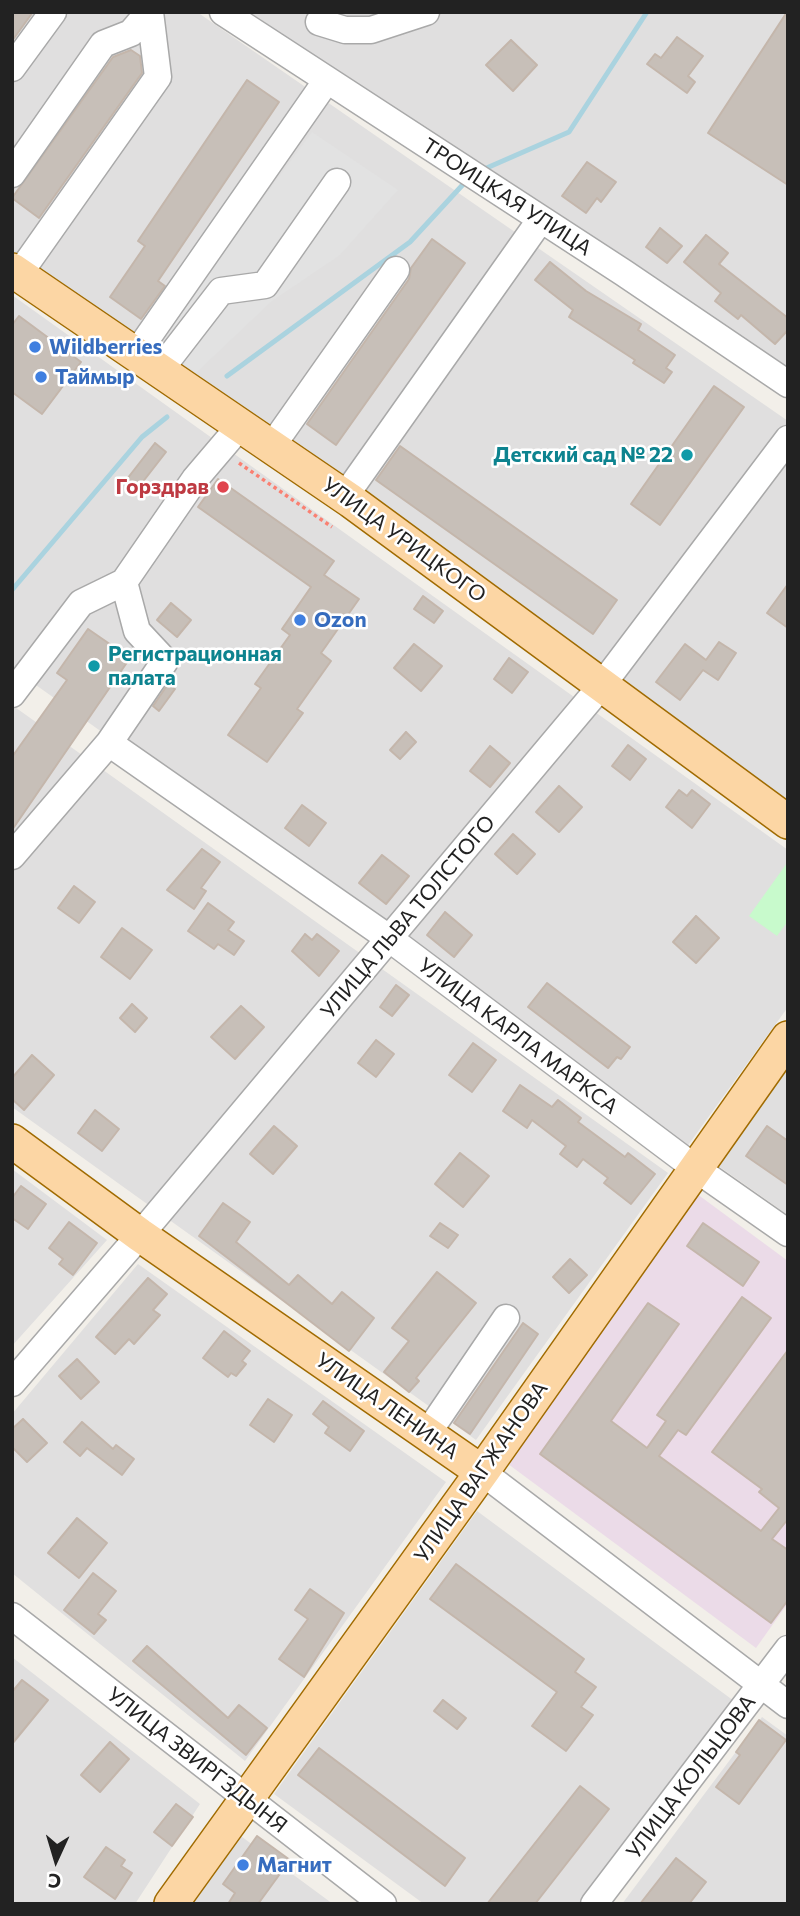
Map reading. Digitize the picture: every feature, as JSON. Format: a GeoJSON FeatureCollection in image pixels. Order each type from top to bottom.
{"type":"FeatureCollection","features":[{"type":"Feature","properties":{"kind":"main road","name":"УЛИЦА УРИЦКОГО"},"geometry":{"type":"LineString","coordinates":[[16,272],[345,496],[788,822]]}},
{"type":"Feature","properties":{"kind":"main road","name":"УЛИЦА ВАГЖАНОВА"},"geometry":{"type":"LineString","coordinates":[[171,1904],[482,1472],[788,1038]]}},
{"type":"Feature","properties":{"kind":"main road","name":"УЛИЦА ЛЕНИНА"},"geometry":{"type":"LineString","coordinates":[[12,1141],[140,1235],[482,1472]]}},
{"type":"Feature","properties":{"kind":"street"},"geometry":{"type":"LineString","coordinates":[[12,68],[53,12]]}},
{"type":"Feature","properties":{"kind":"street"},"geometry":{"type":"LineString","coordinates":[[12,174],[103,44],[131,33],[149,12]]}},
{"type":"Feature","properties":{"kind":"street"},"geometry":{"type":"LineString","coordinates":[[16,272],[158,77],[149,12]]}},
{"type":"Feature","properties":{"kind":"street","name":"ТРОИЦКАЯ УЛИЦА"},"geometry":{"type":"LineString","coordinates":[[223,12],[788,384]]}},
{"type":"Feature","properties":{"kind":"street"},"geometry":{"type":"LineString","coordinates":[[291,56],[323,17],[345,30],[371,30],[383,19],[426,12]]}},
{"type":"Feature","properties":{"kind":"street"},"geometry":{"type":"LineString","coordinates":[[148,362],[327,80]]}},
{"type":"Feature","properties":{"kind":"street"},"geometry":{"type":"LineString","coordinates":[[148,362],[221,291],[265,285],[337,183]]}},
{"type":"Feature","properties":{"kind":"street"},"geometry":{"type":"LineString","coordinates":[[345,496],[541,219]]}},
{"type":"Feature","properties":{"kind":"street"},"geometry":{"type":"LineString","coordinates":[[272,446],[396,270]]}},
{"type":"Feature","properties":{"kind":"street"},"geometry":{"type":"LineString","coordinates":[[15,684],[81,603],[124,582],[194,479],[241,425]]}},
{"type":"Feature","properties":{"kind":"street","name":"УЛИЦА ЛЬВА ТОЛСТОГО"},"geometry":{"type":"LineString","coordinates":[[12,1383],[140,1235],[602,685],[788,439]]}},
{"type":"Feature","properties":{"kind":"street"},"geometry":{"type":"LineString","coordinates":[[12,856],[109,743],[165,661],[137,631],[124,582]]}},
{"type":"Feature","properties":{"kind":"street","name":"УЛИЦА КАРЛА МАРКСА"},"geometry":{"type":"LineString","coordinates":[[109,743],[390,939],[695,1168],[788,1233]]}},
{"type":"Feature","properties":{"kind":"street"},"geometry":{"type":"LineString","coordinates":[[427,1434],[506,1318]]}},
{"type":"Feature","properties":{"kind":"street","name":"УЛИЦА ЛЕНИНА"},"geometry":{"type":"LineString","coordinates":[[482,1472],[788,1705]]}},
{"type":"Feature","properties":{"kind":"street","name":"УЛИЦА ЗВИРГЗДЫНЯ"},"geometry":{"type":"LineString","coordinates":[[12,1616],[383,1904]]}},
{"type":"Feature","properties":{"kind":"street","name":"УЛИЦА КОЛЬЦОВА"},"geometry":{"type":"LineString","coordinates":[[594,1904],[788,1649]]}},
{"type":"Feature","properties":{"kind":"shaded area"},"geometry":{"type":"Polygon","coordinates":[[[12,12],[197,12],[788,421],[788,813],[12,257],[12,12]]]}},
{"type":"Feature","properties":{"kind":"shaded area"},"geometry":{"type":"Polygon","coordinates":[[[250,12],[788,12],[788,384],[250,12]]]}},
{"type":"Feature","properties":{"kind":"shaded area"},"geometry":{"type":"Polygon","coordinates":[[[312,132],[398,190],[340,255],[272,301],[196,373],[155,344],[312,132]]]}},
{"type":"Feature","properties":{"kind":"shaded area"},"geometry":{"type":"Polygon","coordinates":[[[12,295],[788,850],[788,1007],[686,1148],[12,668],[12,295]]]}},
{"type":"Feature","properties":{"kind":"shaded area"},"geometry":{"type":"Polygon","coordinates":[[[12,705],[668,1173],[476,1440],[12,1107],[12,705]]]}},
{"type":"Feature","properties":{"kind":"shaded area"},"geometry":{"type":"Polygon","coordinates":[[[788,1065],[788,1215],[717,1165],[788,1065]]]}},
{"type":"Feature","properties":{"kind":"shaded area"},"geometry":{"type":"Polygon","coordinates":[[[12,1169],[107,1240],[12,1346],[12,1169]]]}},
{"type":"Feature","properties":{"kind":"shaded area"},"geometry":{"type":"Polygon","coordinates":[[[693,1191],[788,1261],[788,1603],[756,1648],[500,1458],[693,1191]]]}},
{"type":"Feature","properties":{"kind":"shaded area"},"geometry":{"type":"Polygon","coordinates":[[[138,1264],[446,1482],[245,1761],[12,1573],[12,1414],[138,1264]]]}},
{"type":"Feature","properties":{"kind":"shaded area"},"geometry":{"type":"Polygon","coordinates":[[[477,1511],[734,1701],[579,1904],[424,1904],[274,1794],[477,1511]]]}},
{"type":"Feature","properties":{"kind":"shaded area"},"geometry":{"type":"Polygon","coordinates":[[[12,1657],[200,1804],[135,1904],[12,1904],[12,1657]]]}},
{"type":"Feature","properties":{"kind":"shaded area"},"geometry":{"type":"Polygon","coordinates":[[[762,1717],[788,1736],[788,1904],[622,1904],[762,1717]]]}},
{"type":"Feature","properties":{"kind":"shaded area"},"geometry":{"type":"Polygon","coordinates":[[[234,1831],[333,1904],[183,1904],[234,1831]]]}},
{"type":"Feature","properties":{"kind":"green space"},"geometry":{"type":"Polygon","coordinates":[[[787,863],[788,921],[777,936],[749,916],[787,863]]]}},
{"type":"Feature","properties":{"kind":"building"},"geometry":{"type":"Polygon","coordinates":[[[12,12],[33,12],[12,41],[12,12]]]}},
{"type":"Feature","properties":{"kind":"building"},"geometry":{"type":"Polygon","coordinates":[[[788,12],[788,185],[708,133],[788,12]]]}},
{"type":"Feature","properties":{"kind":"building"},"geometry":{"type":"Polygon","coordinates":[[[677,37],[703,56],[688,76],[695,82],[687,93],[647,64],[655,54],[661,58],[677,37]]]}},
{"type":"Feature","properties":{"kind":"building"},"geometry":{"type":"Polygon","coordinates":[[[511,40],[537,65],[513,91],[486,65],[511,40]]]}},
{"type":"Feature","properties":{"kind":"building"},"geometry":{"type":"Polygon","coordinates":[[[131,50],[140,56],[142,73],[39,218],[12,198],[113,57],[131,50]]]}},
{"type":"Feature","properties":{"kind":"building"},"geometry":{"type":"Polygon","coordinates":[[[247,80],[279,102],[158,281],[165,286],[141,319],[110,297],[145,246],[138,241],[247,80]]]}},
{"type":"Feature","properties":{"kind":"building"},"geometry":{"type":"Polygon","coordinates":[[[587,162],[616,182],[601,202],[597,198],[586,213],[562,196],[587,162]]]}},
{"type":"Feature","properties":{"kind":"building"},"geometry":{"type":"Polygon","coordinates":[[[660,228],[682,246],[667,263],[646,247],[660,228]]]}},
{"type":"Feature","properties":{"kind":"building"},"geometry":{"type":"Polygon","coordinates":[[[706,235],[728,253],[719,264],[788,318],[788,330],[775,344],[741,315],[738,319],[715,301],[721,293],[684,262],[706,235]]]}},
{"type":"Feature","properties":{"kind":"building"},"geometry":{"type":"Polygon","coordinates":[[[432,239],[465,263],[336,445],[307,424],[409,279],[411,268],[432,239]]]}},
{"type":"Feature","properties":{"kind":"building"},"geometry":{"type":"Polygon","coordinates":[[[550,262],[586,291],[641,324],[638,330],[675,355],[666,368],[672,372],[664,383],[633,363],[635,360],[569,317],[573,310],[535,280],[550,262]]]}},
{"type":"Feature","properties":{"kind":"building","name":"Таймыр"},"geometry":{"type":"Polygon","coordinates":[[[19,316],[81,362],[42,414],[12,392],[12,325],[19,316]]]}},
{"type":"Feature","properties":{"kind":"building","name":"Детский сад № 22"},"geometry":{"type":"Polygon","coordinates":[[[714,386],[744,407],[660,525],[631,504],[714,386]]]}},
{"type":"Feature","properties":{"kind":"building"},"geometry":{"type":"Polygon","coordinates":[[[155,443],[166,452],[138,488],[127,479],[155,443]]]}},
{"type":"Feature","properties":{"kind":"building"},"geometry":{"type":"Polygon","coordinates":[[[400,446],[617,600],[593,634],[376,480],[400,446]]]}},
{"type":"Feature","properties":{"kind":"building"},"geometry":{"type":"Polygon","coordinates":[[[218,479],[334,561],[324,575],[359,599],[321,653],[331,661],[297,709],[303,713],[267,762],[228,735],[261,688],[255,684],[290,635],[282,629],[311,587],[198,507],[218,479]]]}},
{"type":"Feature","properties":{"kind":"building"},"geometry":{"type":"Polygon","coordinates":[[[788,584],[788,628],[767,613],[788,584]]]}},
{"type":"Feature","properties":{"kind":"building"},"geometry":{"type":"Polygon","coordinates":[[[423,596],[443,611],[434,623],[414,609],[423,596]]]}},
{"type":"Feature","properties":{"kind":"building"},"geometry":{"type":"Polygon","coordinates":[[[171,603],[191,620],[177,637],[157,620],[171,603]]]}},
{"type":"Feature","properties":{"kind":"building"},"geometry":{"type":"Polygon","coordinates":[[[88,629],[130,658],[12,830],[12,757],[67,680],[57,673],[88,629]]]}},
{"type":"Feature","properties":{"kind":"building"},"geometry":{"type":"Polygon","coordinates":[[[719,642],[736,653],[718,680],[703,670],[680,700],[656,682],[685,644],[706,660],[719,642]]]}},
{"type":"Feature","properties":{"kind":"building"},"geometry":{"type":"Polygon","coordinates":[[[414,644],[442,666],[421,691],[394,668],[414,644]]]}},
{"type":"Feature","properties":{"kind":"building"},"geometry":{"type":"Polygon","coordinates":[[[509,658],[528,672],[512,693],[494,679],[509,658]]]}},
{"type":"Feature","properties":{"kind":"building"},"geometry":{"type":"Polygon","coordinates":[[[168,684],[175,689],[159,711],[153,706],[168,684]]]}},
{"type":"Feature","properties":{"kind":"building"},"geometry":{"type":"Polygon","coordinates":[[[406,732],[416,742],[400,759],[390,750],[406,732]]]}},
{"type":"Feature","properties":{"kind":"building"},"geometry":{"type":"Polygon","coordinates":[[[628,745],[646,759],[630,780],[612,766],[628,745]]]}},
{"type":"Feature","properties":{"kind":"building"},"geometry":{"type":"Polygon","coordinates":[[[490,746],[510,763],[490,787],[470,771],[490,746]]]}},
{"type":"Feature","properties":{"kind":"building"},"geometry":{"type":"Polygon","coordinates":[[[559,786],[582,807],[559,832],[536,812],[559,786]]]}},
{"type":"Feature","properties":{"kind":"building"},"geometry":{"type":"Polygon","coordinates":[[[679,790],[687,796],[692,790],[710,804],[692,828],[666,807],[679,790]]]}},
{"type":"Feature","properties":{"kind":"building"},"geometry":{"type":"Polygon","coordinates":[[[302,805],[326,823],[309,846],[285,828],[302,805]]]}},
{"type":"Feature","properties":{"kind":"building"},"geometry":{"type":"Polygon","coordinates":[[[513,834],[535,854],[517,874],[495,854],[513,834]]]}},
{"type":"Feature","properties":{"kind":"building"},"geometry":{"type":"Polygon","coordinates":[[[202,849],[220,862],[201,888],[206,891],[194,909],[167,890],[202,849]]]}},
{"type":"Feature","properties":{"kind":"building"},"geometry":{"type":"Polygon","coordinates":[[[382,855],[409,876],[386,904],[359,883],[382,855]]]}},
{"type":"Feature","properties":{"kind":"building"},"geometry":{"type":"Polygon","coordinates":[[[74,886],[95,902],[79,923],[58,908],[74,886]]]}},
{"type":"Feature","properties":{"kind":"building"},"geometry":{"type":"Polygon","coordinates":[[[208,903],[234,922],[228,930],[244,941],[234,955],[218,944],[214,949],[188,931],[208,903]]]}},
{"type":"Feature","properties":{"kind":"building"},"geometry":{"type":"Polygon","coordinates":[[[445,912],[472,935],[454,957],[427,935],[445,912]]]}},
{"type":"Feature","properties":{"kind":"building"},"geometry":{"type":"Polygon","coordinates":[[[696,916],[719,938],[696,963],[673,942],[696,916]]]}},
{"type":"Feature","properties":{"kind":"building"},"geometry":{"type":"Polygon","coordinates":[[[122,928],[152,950],[130,979],[101,957],[122,928]]]}},
{"type":"Feature","properties":{"kind":"building"},"geometry":{"type":"Polygon","coordinates":[[[305,934],[312,940],[317,934],[339,951],[319,976],[292,951],[305,934]]]}},
{"type":"Feature","properties":{"kind":"building"},"geometry":{"type":"Polygon","coordinates":[[[547,983],[630,1047],[621,1059],[617,1057],[608,1068],[528,1007],[547,983]]]}},
{"type":"Feature","properties":{"kind":"building"},"geometry":{"type":"Polygon","coordinates":[[[396,985],[409,995],[392,1016],[380,1007],[396,985]]]}},
{"type":"Feature","properties":{"kind":"building"},"geometry":{"type":"Polygon","coordinates":[[[132,1004],[147,1018],[135,1032],[120,1018],[132,1004]]]}},
{"type":"Feature","properties":{"kind":"building"},"geometry":{"type":"Polygon","coordinates":[[[241,1006],[264,1027],[235,1059],[211,1037],[241,1006]]]}},
{"type":"Feature","properties":{"kind":"building"},"geometry":{"type":"Polygon","coordinates":[[[376,1040],[394,1054],[376,1077],[358,1063],[376,1040]]]}},
{"type":"Feature","properties":{"kind":"building"},"geometry":{"type":"Polygon","coordinates":[[[473,1043],[496,1060],[472,1092],[449,1075],[473,1043]]]}},
{"type":"Feature","properties":{"kind":"building"},"geometry":{"type":"Polygon","coordinates":[[[32,1055],[54,1075],[24,1110],[12,1099],[12,1078],[32,1055]]]}},
{"type":"Feature","properties":{"kind":"building"},"geometry":{"type":"Polygon","coordinates":[[[520,1085],[552,1107],[558,1100],[581,1118],[578,1122],[625,1157],[628,1153],[655,1174],[631,1204],[604,1183],[608,1178],[583,1159],[577,1167],[560,1154],[566,1146],[532,1120],[527,1128],[503,1111],[520,1085]]]}},
{"type":"Feature","properties":{"kind":"building"},"geometry":{"type":"Polygon","coordinates":[[[95,1110],[119,1129],[102,1151],[78,1133],[95,1110]]]}},
{"type":"Feature","properties":{"kind":"building"},"geometry":{"type":"Polygon","coordinates":[[[274,1126],[297,1146],[273,1174],[250,1154],[274,1126]]]}},
{"type":"Feature","properties":{"kind":"building"},"geometry":{"type":"Polygon","coordinates":[[[767,1126],[788,1141],[788,1185],[746,1156],[767,1126]]]}},
{"type":"Feature","properties":{"kind":"building"},"geometry":{"type":"Polygon","coordinates":[[[460,1153],[489,1176],[463,1207],[435,1184],[460,1153]]]}},
{"type":"Feature","properties":{"kind":"building"},"geometry":{"type":"Polygon","coordinates":[[[21,1186],[46,1204],[28,1229],[12,1218],[12,1198],[21,1186]]]}},
{"type":"Feature","properties":{"kind":"building"},"geometry":{"type":"Polygon","coordinates":[[[223,1203],[250,1222],[236,1242],[289,1285],[298,1275],[332,1304],[342,1292],[374,1318],[349,1351],[199,1236],[223,1203]]]}},
{"type":"Feature","properties":{"kind":"building"},"geometry":{"type":"Polygon","coordinates":[[[69,1222],[97,1243],[73,1275],[59,1264],[63,1259],[49,1248],[69,1222]]]}},
{"type":"Feature","properties":{"kind":"building"},"geometry":{"type":"Polygon","coordinates":[[[440,1223],[458,1235],[448,1248],[430,1236],[440,1223]]]}},
{"type":"Feature","properties":{"kind":"building"},"geometry":{"type":"Polygon","coordinates":[[[703,1223],[759,1262],[743,1286],[687,1246],[703,1223]]]}},
{"type":"Feature","properties":{"kind":"building"},"geometry":{"type":"Polygon","coordinates":[[[570,1259],[587,1275],[569,1293],[553,1277],[570,1259]]]}},
{"type":"Feature","properties":{"kind":"building"},"geometry":{"type":"Polygon","coordinates":[[[437,1272],[476,1303],[416,1378],[419,1381],[409,1392],[384,1372],[409,1341],[392,1328],[437,1272]]]}},
{"type":"Feature","properties":{"kind":"building"},"geometry":{"type":"Polygon","coordinates":[[[148,1278],[167,1294],[153,1310],[160,1315],[134,1344],[129,1339],[115,1354],[96,1337],[148,1278]]]}},
{"type":"Feature","properties":{"kind":"building"},"geometry":{"type":"Polygon","coordinates":[[[742,1297],[771,1318],[686,1435],[678,1430],[659,1456],[761,1531],[779,1508],[759,1492],[762,1489],[712,1452],[788,1350],[788,1519],[772,1539],[788,1550],[788,1600],[771,1623],[540,1454],[648,1303],[679,1324],[611,1421],[647,1448],[666,1421],[657,1415],[742,1297]]]}},
{"type":"Feature","properties":{"kind":"building"},"geometry":{"type":"Polygon","coordinates":[[[523,1323],[538,1334],[470,1434],[454,1423],[523,1323]]]}},
{"type":"Feature","properties":{"kind":"building"},"geometry":{"type":"Polygon","coordinates":[[[224,1331],[250,1351],[242,1361],[246,1364],[236,1376],[231,1373],[228,1377],[203,1358],[224,1331]]]}},
{"type":"Feature","properties":{"kind":"building"},"geometry":{"type":"Polygon","coordinates":[[[77,1359],[99,1382],[81,1399],[59,1376],[77,1359]]]}},
{"type":"Feature","properties":{"kind":"building"},"geometry":{"type":"Polygon","coordinates":[[[268,1399],[292,1415],[274,1442],[250,1425],[268,1399]]]}},
{"type":"Feature","properties":{"kind":"building"},"geometry":{"type":"Polygon","coordinates":[[[323,1401],[364,1431],[350,1451],[325,1433],[329,1427],[313,1414],[323,1401]]]}},
{"type":"Feature","properties":{"kind":"building"},"geometry":{"type":"Polygon","coordinates":[[[23,1419],[47,1443],[27,1462],[12,1447],[12,1429],[23,1419]]]}},
{"type":"Feature","properties":{"kind":"building"},"geometry":{"type":"Polygon","coordinates":[[[82,1422],[113,1449],[116,1445],[134,1459],[122,1475],[87,1448],[80,1456],[64,1442],[82,1422]]]}},
{"type":"Feature","properties":{"kind":"building"},"geometry":{"type":"Polygon","coordinates":[[[77,1518],[107,1543],[79,1578],[48,1553],[77,1518]]]}},
{"type":"Feature","properties":{"kind":"building"},"geometry":{"type":"Polygon","coordinates":[[[456,1564],[584,1659],[575,1672],[596,1687],[581,1707],[593,1715],[566,1751],[532,1726],[557,1692],[430,1599],[456,1564]]]}},
{"type":"Feature","properties":{"kind":"building"},"geometry":{"type":"Polygon","coordinates":[[[93,1573],[116,1591],[98,1614],[106,1620],[94,1634],[64,1610],[93,1573]]]}},
{"type":"Feature","properties":{"kind":"building"},"geometry":{"type":"Polygon","coordinates":[[[310,1589],[344,1613],[304,1677],[279,1659],[308,1619],[295,1610],[310,1589]]]}},
{"type":"Feature","properties":{"kind":"building"},"geometry":{"type":"Polygon","coordinates":[[[147,1646],[228,1718],[239,1705],[267,1728],[246,1755],[133,1661],[147,1646]]]}},
{"type":"Feature","properties":{"kind":"building"},"geometry":{"type":"Polygon","coordinates":[[[22,1680],[48,1700],[12,1744],[12,1692],[22,1680]]]}},
{"type":"Feature","properties":{"kind":"building"},"geometry":{"type":"Polygon","coordinates":[[[443,1700],[466,1718],[457,1729],[434,1711],[443,1700]]]}},
{"type":"Feature","properties":{"kind":"building"},"geometry":{"type":"Polygon","coordinates":[[[759,1720],[786,1740],[739,1804],[716,1787],[740,1755],[736,1752],[759,1720]]]}},
{"type":"Feature","properties":{"kind":"building"},"geometry":{"type":"Polygon","coordinates":[[[110,1742],[129,1759],[100,1792],[81,1775],[110,1742]]]}},
{"type":"Feature","properties":{"kind":"building"},"geometry":{"type":"Polygon","coordinates":[[[319,1748],[465,1858],[445,1886],[298,1775],[319,1748]]]}},
{"type":"Feature","properties":{"kind":"building"},"geometry":{"type":"Polygon","coordinates":[[[580,1786],[609,1809],[535,1904],[487,1904],[580,1786]]]}},
{"type":"Feature","properties":{"kind":"building"},"geometry":{"type":"Polygon","coordinates":[[[176,1804],[193,1817],[172,1846],[154,1832],[176,1804]]]}},
{"type":"Feature","properties":{"kind":"building"},"geometry":{"type":"Polygon","coordinates":[[[257,1836],[290,1860],[258,1904],[228,1904],[235,1893],[223,1884],[257,1836]]]}},
{"type":"Feature","properties":{"kind":"building"},"geometry":{"type":"Polygon","coordinates":[[[106,1847],[125,1860],[121,1866],[132,1873],[115,1899],[84,1877],[106,1847]]]}},
{"type":"Feature","properties":{"kind":"building"},"geometry":{"type":"Polygon","coordinates":[[[676,1858],[706,1882],[689,1904],[640,1904],[676,1858]]]}},
{"type":"Feature","properties":{"kind":"waterway"},"geometry":{"type":"LineString","coordinates":[[482,170],[569,132],[647,12]]}},
{"type":"Feature","properties":{"kind":"waterway"},"geometry":{"type":"LineString","coordinates":[[227,376],[410,242],[468,179]]}},
{"type":"Feature","properties":{"kind":"waterway"},"geometry":{"type":"LineString","coordinates":[[12,590],[142,437],[167,417]]}},
{"type":"Feature","properties":{"kind":"place","name":"Wildberries"},"geometry":{"type":"Point","coordinates":[35,347]}},
{"type":"Feature","properties":{"kind":"place","name":"Таймыр"},"geometry":{"type":"Point","coordinates":[41,377]}},
{"type":"Feature","properties":{"kind":"place","name":"Детский сад № 22"},"geometry":{"type":"Point","coordinates":[687,455]}},
{"type":"Feature","properties":{"kind":"place","name":"Горздрав"},"geometry":{"type":"Point","coordinates":[223,487]}},
{"type":"Feature","properties":{"kind":"place","name":"Ozon"},"geometry":{"type":"Point","coordinates":[300,620]}},
{"type":"Feature","properties":{"kind":"place","name":"Регистрационная палата"},"geometry":{"type":"Point","coordinates":[94,666]}},
{"type":"Feature","properties":{"kind":"place","name":"Магнит"},"geometry":{"type":"Point","coordinates":[243,1865]}}]}
